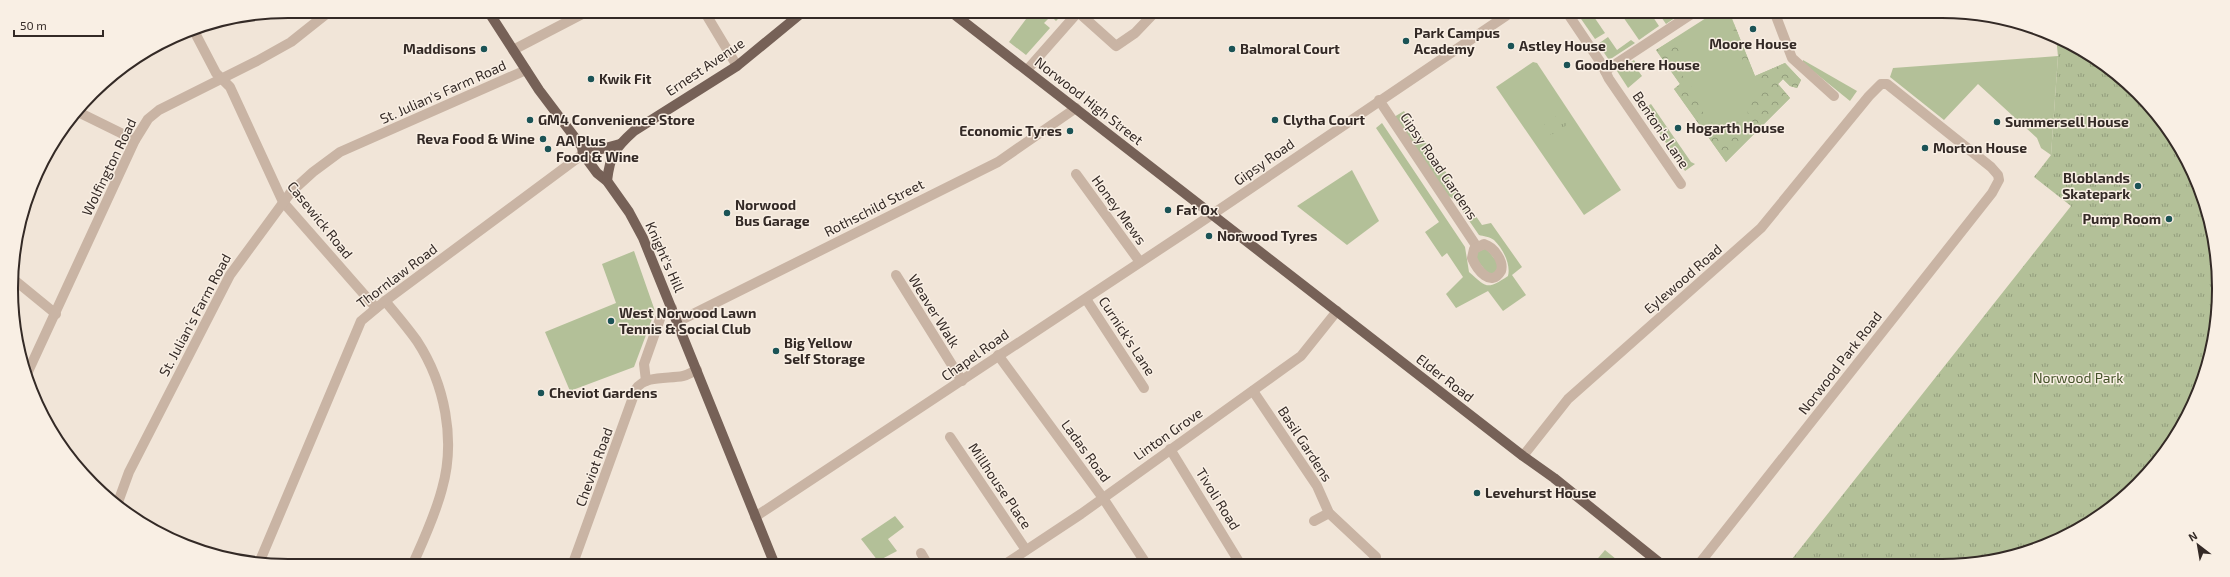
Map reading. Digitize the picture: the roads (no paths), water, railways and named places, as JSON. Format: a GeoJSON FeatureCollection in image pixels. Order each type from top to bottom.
{"type":"FeatureCollection","features":[{"type":"Feature","properties":{"kind":"main road","name":"Knight's Hill"},"geometry":{"type":"LineString","coordinates":[[493,18],[526,70],[583,150],[596,173],[607,181],[639,230],[697,370],[772,559]]}},
{"type":"Feature","properties":{"kind":"main road","name":"Ernest Avenue"},"geometry":{"type":"LineString","coordinates":[[607,181],[609,163],[620,144],[634,131],[737,66],[795,18]]}},
{"type":"Feature","properties":{"kind":"main road","name":"Norwood High Street"},"geometry":{"type":"LineString","coordinates":[[959,18],[1211,214]]}},
{"type":"Feature","properties":{"kind":"main road","name":"Ernest Avenue"},"geometry":{"type":"LineString","coordinates":[[583,150],[598,150],[620,144]]}},
{"type":"Feature","properties":{"kind":"main road","name":"Elder Road"},"geometry":{"type":"LineString","coordinates":[[1211,214],[1523,456],[1554,478],[1655,559]]}},
{"type":"Feature","properties":{"kind":"street","name":"Wolfington Road"},"geometry":{"type":"LineString","coordinates":[[30,368],[135,140],[144,124],[153,114],[294,41],[322,18]]}},
{"type":"Feature","properties":{"kind":"street"},"geometry":{"type":"LineString","coordinates":[[514,50],[575,18]]}},
{"type":"Feature","properties":{"kind":"street"},"geometry":{"type":"LineString","coordinates":[[708,18],[737,66]]}},
{"type":"Feature","properties":{"kind":"street"},"geometry":{"type":"LineString","coordinates":[[1027,70],[1073,18]]}},
{"type":"Feature","properties":{"kind":"street"},"geometry":{"type":"LineString","coordinates":[[1085,18],[1116,46],[1130,38],[1149,18]]}},
{"type":"Feature","properties":{"kind":"street","name":"Gipsy Road"},"geometry":{"type":"LineString","coordinates":[[1211,214],[1502,18]]}},
{"type":"Feature","properties":{"kind":"street","name":"Benton's Lane"},"geometry":{"type":"LineString","coordinates":[[1571,18],[1680,184]]}},
{"type":"Feature","properties":{"kind":"street"},"geometry":{"type":"LineString","coordinates":[[1605,71],[1685,18]]}},
{"type":"Feature","properties":{"kind":"street"},"geometry":{"type":"LineString","coordinates":[[1777,18],[1792,58],[1834,96]]}},
{"type":"Feature","properties":{"kind":"street","name":"Casewick Road"},"geometry":{"type":"LineString","coordinates":[[196,34],[221,80],[230,87],[283,202],[376,308]]}},
{"type":"Feature","properties":{"kind":"street","name":"St. Julian's Farm Road"},"geometry":{"type":"LineString","coordinates":[[118,499],[129,472],[230,275],[283,202],[306,178],[340,152],[526,70]]}},
{"type":"Feature","properties":{"kind":"street","name":"Eylewood Road"},"geometry":{"type":"LineString","coordinates":[[1523,456],[1561,408],[1579,389],[1761,228],[1879,85],[1884,83],[1891,87],[1991,167],[2000,178]]}},
{"type":"Feature","properties":{"kind":"street","name":"Gipsy Road Gardens"},"geometry":{"type":"LineString","coordinates":[[1379,100],[1477,247]]}},
{"type":"Feature","properties":{"kind":"street","name":"Rothschild Street"},"geometry":{"type":"LineString","coordinates":[[677,322],[998,162],[1076,108]]}},
{"type":"Feature","properties":{"kind":"street"},"geometry":{"type":"LineString","coordinates":[[82,114],[135,140]]}},
{"type":"Feature","properties":{"kind":"street","name":"Thornlaw Road"},"geometry":{"type":"LineString","coordinates":[[261,557],[358,326],[365,317],[583,150]]}},
{"type":"Feature","properties":{"kind":"street","name":"Honey Mews"},"geometry":{"type":"LineString","coordinates":[[1076,174],[1140,262]]}},
{"type":"Feature","properties":{"kind":"street","name":"Norwood Park Road"},"geometry":{"type":"LineString","coordinates":[[1703,559],[1992,192],[2000,178]]}},
{"type":"Feature","properties":{"kind":"street","name":"Chapel Road"},"geometry":{"type":"LineString","coordinates":[[755,517],[962,381],[998,355],[1086,299],[1211,214]]}},
{"type":"Feature","properties":{"kind":"street","name":"Weaver Walk"},"geometry":{"type":"LineString","coordinates":[[896,275],[962,381]]}},
{"type":"Feature","properties":{"kind":"street"},"geometry":{"type":"LineString","coordinates":[[18,283],[56,314]]}},
{"type":"Feature","properties":{"kind":"street","name":"Curnick's Lane"},"geometry":{"type":"LineString","coordinates":[[1086,299],[1144,388]]}},
{"type":"Feature","properties":{"kind":"street"},"geometry":{"type":"LineString","coordinates":[[385,301],[417,341],[430,366],[439,388],[447,426],[447,464],[442,490],[415,559]]}},
{"type":"Feature","properties":{"kind":"street"},"geometry":{"type":"LineString","coordinates":[[672,308],[661,316],[644,364],[646,382],[684,376],[697,370]]}},
{"type":"Feature","properties":{"kind":"street","name":"Linton Grove"},"geometry":{"type":"LineString","coordinates":[[1013,559],[1103,498],[1301,356],[1337,312]]}},
{"type":"Feature","properties":{"kind":"street","name":"Ladas Road"},"geometry":{"type":"LineString","coordinates":[[998,355],[1103,498],[1143,559]]}},
{"type":"Feature","properties":{"kind":"street","name":"Cheviot Road"},"geometry":{"type":"LineString","coordinates":[[575,559],[636,389],[639,385],[646,382]]}},
{"type":"Feature","properties":{"kind":"street","name":"Basil Gardens"},"geometry":{"type":"LineString","coordinates":[[1253,391],[1317,486],[1329,513],[1376,556]]}},
{"type":"Feature","properties":{"kind":"street","name":"Millhouse Place"},"geometry":{"type":"LineString","coordinates":[[950,437],[1026,550]]}},
{"type":"Feature","properties":{"kind":"street","name":"Tivoli Road"},"geometry":{"type":"LineString","coordinates":[[1170,449],[1238,559]]}},
{"type":"Feature","properties":{"kind":"street"},"geometry":{"type":"LineString","coordinates":[[1314,521],[1329,513]]}},
{"type":"Feature","properties":{"kind":"street"},"geometry":{"type":"LineString","coordinates":[[921,553],[924,559]]}},
{"type":"Feature","properties":{"kind":"place","name":"Moore House"},"geometry":{"type":"Point","coordinates":[1753,29]}},
{"type":"Feature","properties":{"kind":"place","name":"Park Campus Academy"},"geometry":{"type":"Point","coordinates":[1406,41]}},
{"type":"Feature","properties":{"kind":"place","name":"Astley House"},"geometry":{"type":"Point","coordinates":[1511,46]}},
{"type":"Feature","properties":{"kind":"place","name":"Maddisons"},"geometry":{"type":"Point","coordinates":[484,49]}},
{"type":"Feature","properties":{"kind":"place","name":"Balmoral Court"},"geometry":{"type":"Point","coordinates":[1232,49]}},
{"type":"Feature","properties":{"kind":"place","name":"Goodbehere House"},"geometry":{"type":"Point","coordinates":[1567,65]}},
{"type":"Feature","properties":{"kind":"place","name":"Kwik Fit"},"geometry":{"type":"Point","coordinates":[591,79]}},
{"type":"Feature","properties":{"kind":"place","name":"GM4 Convenience Store"},"geometry":{"type":"Point","coordinates":[530,120]}},
{"type":"Feature","properties":{"kind":"place","name":"Clytha Court"},"geometry":{"type":"Point","coordinates":[1275,120]}},
{"type":"Feature","properties":{"kind":"place","name":"Summersell House"},"geometry":{"type":"Point","coordinates":[1997,122]}},
{"type":"Feature","properties":{"kind":"place","name":"Hogarth House"},"geometry":{"type":"Point","coordinates":[1678,128]}},
{"type":"Feature","properties":{"kind":"place","name":"Economic Tyres"},"geometry":{"type":"Point","coordinates":[1070,131]}},
{"type":"Feature","properties":{"kind":"place","name":"Reva Food & Wine"},"geometry":{"type":"Point","coordinates":[543,139]}},
{"type":"Feature","properties":{"kind":"place","name":"Morton House"},"geometry":{"type":"Point","coordinates":[1925,148]}},
{"type":"Feature","properties":{"kind":"place","name":"AA Plus Food & Wine"},"geometry":{"type":"Point","coordinates":[548,149]}},
{"type":"Feature","properties":{"kind":"place","name":"Bloblands Skatepark"},"geometry":{"type":"Point","coordinates":[2138,186]}},
{"type":"Feature","properties":{"kind":"place","name":"Fat Ox"},"geometry":{"type":"Point","coordinates":[1168,210]}},
{"type":"Feature","properties":{"kind":"place","name":"Norwood Bus Garage"},"geometry":{"type":"Point","coordinates":[727,213]}},
{"type":"Feature","properties":{"kind":"place","name":"Pump Room"},"geometry":{"type":"Point","coordinates":[2169,219]}},
{"type":"Feature","properties":{"kind":"place","name":"Norwood Tyres"},"geometry":{"type":"Point","coordinates":[1209,236]}},
{"type":"Feature","properties":{"kind":"place","name":"West Norwood Lawn Tennis & Social Club"},"geometry":{"type":"Point","coordinates":[611,321]}},
{"type":"Feature","properties":{"kind":"place","name":"Big Yellow Self Storage"},"geometry":{"type":"Point","coordinates":[776,351]}},
{"type":"Feature","properties":{"kind":"place","name":"Cheviot Gardens"},"geometry":{"type":"Point","coordinates":[541,393]}},
{"type":"Feature","properties":{"kind":"place","name":"Levehurst House"},"geometry":{"type":"Point","coordinates":[1477,493]}},
{"type":"Feature","properties":{"kind":"park label","name":"Norwood Park"},"geometry":{"type":"Point","coordinates":[2078,378]}}]}
